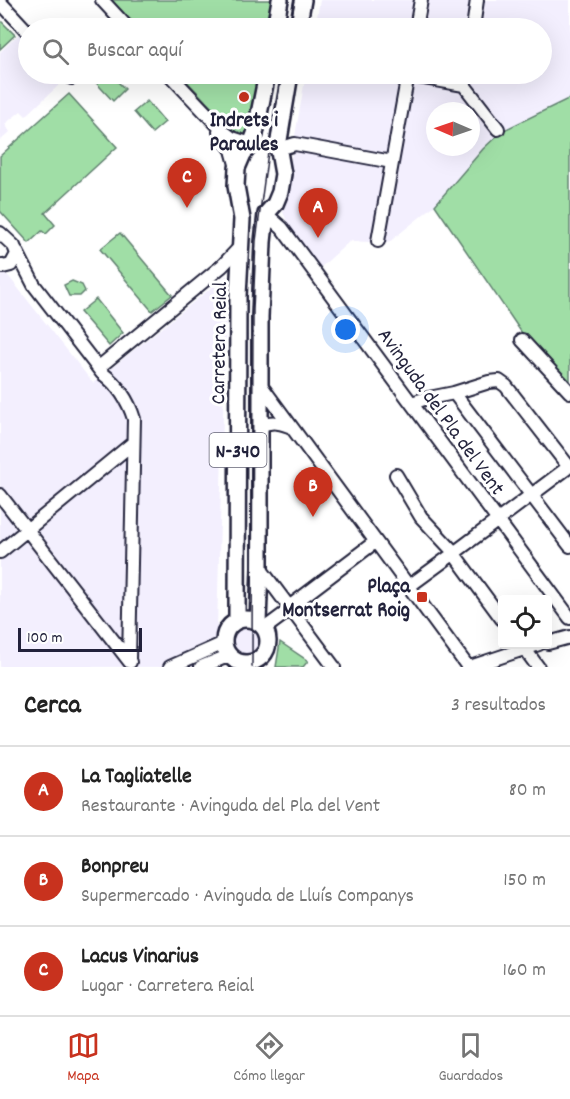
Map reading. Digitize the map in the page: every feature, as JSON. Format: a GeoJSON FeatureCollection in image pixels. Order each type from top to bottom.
{"type":"FeatureCollection","features":[{"type":"Feature","properties":{"kind":"main road"},"geometry":{"type":"LineString","coordinates":[[277,18],[280,0]]}},
{"type":"Feature","properties":{"kind":"main road"},"geometry":{"type":"LineString","coordinates":[[300,18],[303,0]]}},
{"type":"Feature","properties":{"kind":"main road"},"geometry":{"type":"LineString","coordinates":[[237,168],[243,154],[251,144],[260,117],[265,84]]}},
{"type":"Feature","properties":{"kind":"main road","name":"Carretera Reial"},"geometry":{"type":"LineString","coordinates":[[235,662],[259,662],[267,644],[261,626],[260,384],[273,220],[283,174],[279,148],[289,84]]}},
{"type":"Feature","properties":{"kind":"main road"},"geometry":{"type":"LineString","coordinates":[[251,144],[266,142],[279,148]]}},
{"type":"Feature","properties":{"kind":"main road","name":"Carretera Reial"},"geometry":{"type":"LineString","coordinates":[[237,168],[236,186],[243,219],[238,296],[237,621]]}},
{"type":"Feature","properties":{"kind":"main road"},"geometry":{"type":"LineString","coordinates":[[241,209],[273,220]]}},
{"type":"Feature","properties":{"kind":"main road"},"geometry":{"type":"LineString","coordinates":[[235,662],[226,651],[224,643],[228,628],[237,621],[247,619],[261,626]]}},
{"type":"Feature","properties":{"kind":"street"},"geometry":{"type":"LineString","coordinates":[[102,0],[117,18]]}},
{"type":"Feature","properties":{"kind":"street"},"geometry":{"type":"LineString","coordinates":[[418,18],[421,0]]}},
{"type":"Feature","properties":{"kind":"street"},"geometry":{"type":"LineString","coordinates":[[474,18],[477,0]]}},
{"type":"Feature","properties":{"kind":"street"},"geometry":{"type":"LineString","coordinates":[[0,2],[18,21]]}},
{"type":"Feature","properties":{"kind":"street"},"geometry":{"type":"LineString","coordinates":[[178,84],[232,150],[237,168]]}},
{"type":"Feature","properties":{"kind":"street"},"geometry":{"type":"LineString","coordinates":[[378,241],[406,84]]}},
{"type":"Feature","properties":{"kind":"street"},"geometry":{"type":"LineString","coordinates":[[468,84],[498,129]]}},
{"type":"Feature","properties":{"kind":"street"},"geometry":{"type":"LineString","coordinates":[[196,104],[232,138],[251,144]]}},
{"type":"Feature","properties":{"kind":"street"},"geometry":{"type":"LineString","coordinates":[[279,148],[294,144],[392,162]]}},
{"type":"Feature","properties":{"kind":"street","name":"Avinguda del Pla del Vent"},"geometry":{"type":"LineString","coordinates":[[273,220],[570,618]]}},
{"type":"Feature","properties":{"kind":"street"},"geometry":{"type":"LineString","coordinates":[[4,266],[14,262],[6,242]]}},
{"type":"Feature","properties":{"kind":"street"},"geometry":{"type":"LineString","coordinates":[[6,242],[34,285],[98,368],[113,381],[129,401],[134,419],[131,663]]}},
{"type":"Feature","properties":{"kind":"street"},"geometry":{"type":"LineString","coordinates":[[98,368],[222,266],[241,246]]}},
{"type":"Feature","properties":{"kind":"street"},"geometry":{"type":"LineString","coordinates":[[4,266],[34,285]]}},
{"type":"Feature","properties":{"kind":"street"},"geometry":{"type":"LineString","coordinates":[[522,339],[570,392]]}},
{"type":"Feature","properties":{"kind":"street"},"geometry":{"type":"LineString","coordinates":[[408,586],[569,467],[506,386],[499,381],[412,404]]}},
{"type":"Feature","properties":{"kind":"street"},"geometry":{"type":"LineString","coordinates":[[260,384],[469,667],[515,649]]}},
{"type":"Feature","properties":{"kind":"street"},"geometry":{"type":"LineString","coordinates":[[454,393],[570,546]]}},
{"type":"Feature","properties":{"kind":"street"},"geometry":{"type":"LineString","coordinates":[[260,426],[269,422],[278,422],[289,426]]}},
{"type":"Feature","properties":{"kind":"street"},"geometry":{"type":"LineString","coordinates":[[0,552],[133,443]]}},
{"type":"Feature","properties":{"kind":"street"},"geometry":{"type":"LineString","coordinates":[[396,475],[421,517],[454,554],[498,614]]}},
{"type":"Feature","properties":{"kind":"street"},"geometry":{"type":"LineString","coordinates":[[0,495],[131,663]]}},
{"type":"Feature","properties":{"kind":"street"},"geometry":{"type":"LineString","coordinates":[[261,626],[291,609],[293,604],[375,542]]}},
{"type":"Feature","properties":{"kind":"street"},"geometry":{"type":"LineString","coordinates":[[260,568],[334,667]]}},
{"type":"Feature","properties":{"kind":"street"},"geometry":{"type":"LineString","coordinates":[[552,642],[570,638]]}},
{"type":"Feature","properties":{"kind":"street"},"geometry":{"type":"LineString","coordinates":[[170,667],[224,643]]}},
{"type":"Feature","properties":{"kind":"street"},"geometry":{"type":"LineString","coordinates":[[525,649],[538,667]]}},
{"type":"Feature","properties":{"kind":"street"},"geometry":{"type":"LineString","coordinates":[[201,667],[223,658],[235,662]]}},
{"type":"Feature","properties":{"kind":"shaded area"},"geometry":{"type":"Polygon","coordinates":[[[320,0],[570,0],[570,98],[502,131],[480,152],[480,102],[426,102],[426,156],[477,156],[435,205],[388,243],[350,241],[320,268],[290,229],[283,212],[290,181],[291,158],[304,84],[552,84],[552,18],[317,18],[320,0]]]}},
{"type":"Feature","properties":{"kind":"shaded area"},"geometry":{"type":"Polygon","coordinates":[[[18,35],[18,84],[60,84],[26,116],[21,111],[5,124],[10,132],[0,141],[0,52],[18,35]]]}},
{"type":"Feature","properties":{"kind":"shaded area"},"geometry":{"type":"Polygon","coordinates":[[[0,267],[93,383],[227,275],[217,628],[221,667],[0,667],[0,267]]]}},
{"type":"Feature","properties":{"kind":"shaded area"},"geometry":{"type":"Polygon","coordinates":[[[245,625],[256,630],[261,641],[256,652],[245,657],[234,652],[229,641],[234,630],[245,625]]]}},
{"type":"Feature","properties":{"kind":"green space"},"geometry":{"type":"Polygon","coordinates":[[[110,0],[273,0],[270,18],[127,18],[110,0]]]}},
{"type":"Feature","properties":{"kind":"green space"},"geometry":{"type":"Polygon","coordinates":[[[0,20],[15,35],[0,49],[0,20]]]}},
{"type":"Feature","properties":{"kind":"green space"},"geometry":{"type":"Polygon","coordinates":[[[97,84],[120,84],[125,89],[113,101],[97,84]]]}},
{"type":"Feature","properties":{"kind":"green space"},"geometry":{"type":"Polygon","coordinates":[[[189,84],[260,84],[254,122],[246,137],[233,130],[189,84]]]}},
{"type":"Feature","properties":{"kind":"green space"},"geometry":{"type":"Polygon","coordinates":[[[69,94],[117,147],[45,213],[55,225],[46,234],[42,231],[29,243],[0,211],[0,156],[69,94]]]}},
{"type":"Feature","properties":{"kind":"green space"},"geometry":{"type":"Polygon","coordinates":[[[570,98],[570,385],[526,339],[435,205],[477,156],[480,156],[483,149],[502,131],[570,98]]]}},
{"type":"Feature","properties":{"kind":"green space"},"geometry":{"type":"Polygon","coordinates":[[[147,101],[165,122],[152,133],[134,112],[147,101]]]}},
{"type":"Feature","properties":{"kind":"green space"},"geometry":{"type":"Polygon","coordinates":[[[120,233],[172,295],[152,311],[100,249],[120,233]]]}},
{"type":"Feature","properties":{"kind":"green space"},"geometry":{"type":"Polygon","coordinates":[[[72,281],[82,285],[85,291],[80,296],[69,296],[64,285],[72,281]]]}},
{"type":"Feature","properties":{"kind":"green space"},"geometry":{"type":"Polygon","coordinates":[[[96,299],[123,333],[109,346],[80,312],[96,299]]]}},
{"type":"Feature","properties":{"kind":"green space"},"geometry":{"type":"Polygon","coordinates":[[[280,642],[308,661],[303,667],[276,667],[280,642]]]}},
{"type":"Feature","properties":{"kind":"tram line"},"geometry":{"type":"LineString","coordinates":[[292,18],[295,0]]}},
{"type":"Feature","properties":{"kind":"tram line"},"geometry":{"type":"LineString","coordinates":[[252,667],[253,310],[256,241],[280,84]]}},
{"type":"Feature","properties":{"kind":"place","name":"Indrets i Paraules"},"geometry":{"type":"Point","coordinates":[244,97]}},
{"type":"Feature","properties":{"kind":"place","name":"Lacus Vinarius"},"geometry":{"type":"Point","coordinates":[187,208]}},
{"type":"Feature","properties":{"kind":"place","name":"La Tagliatelle"},"geometry":{"type":"Point","coordinates":[318,238]}},
{"type":"Feature","properties":{"kind":"place","name":"Bonpreu"},"geometry":{"type":"Point","coordinates":[313,517]}},
{"type":"Feature","properties":{"kind":"place","name":"Plaça Montserrat Roig"},"geometry":{"type":"Point","coordinates":[422,597]}}]}
